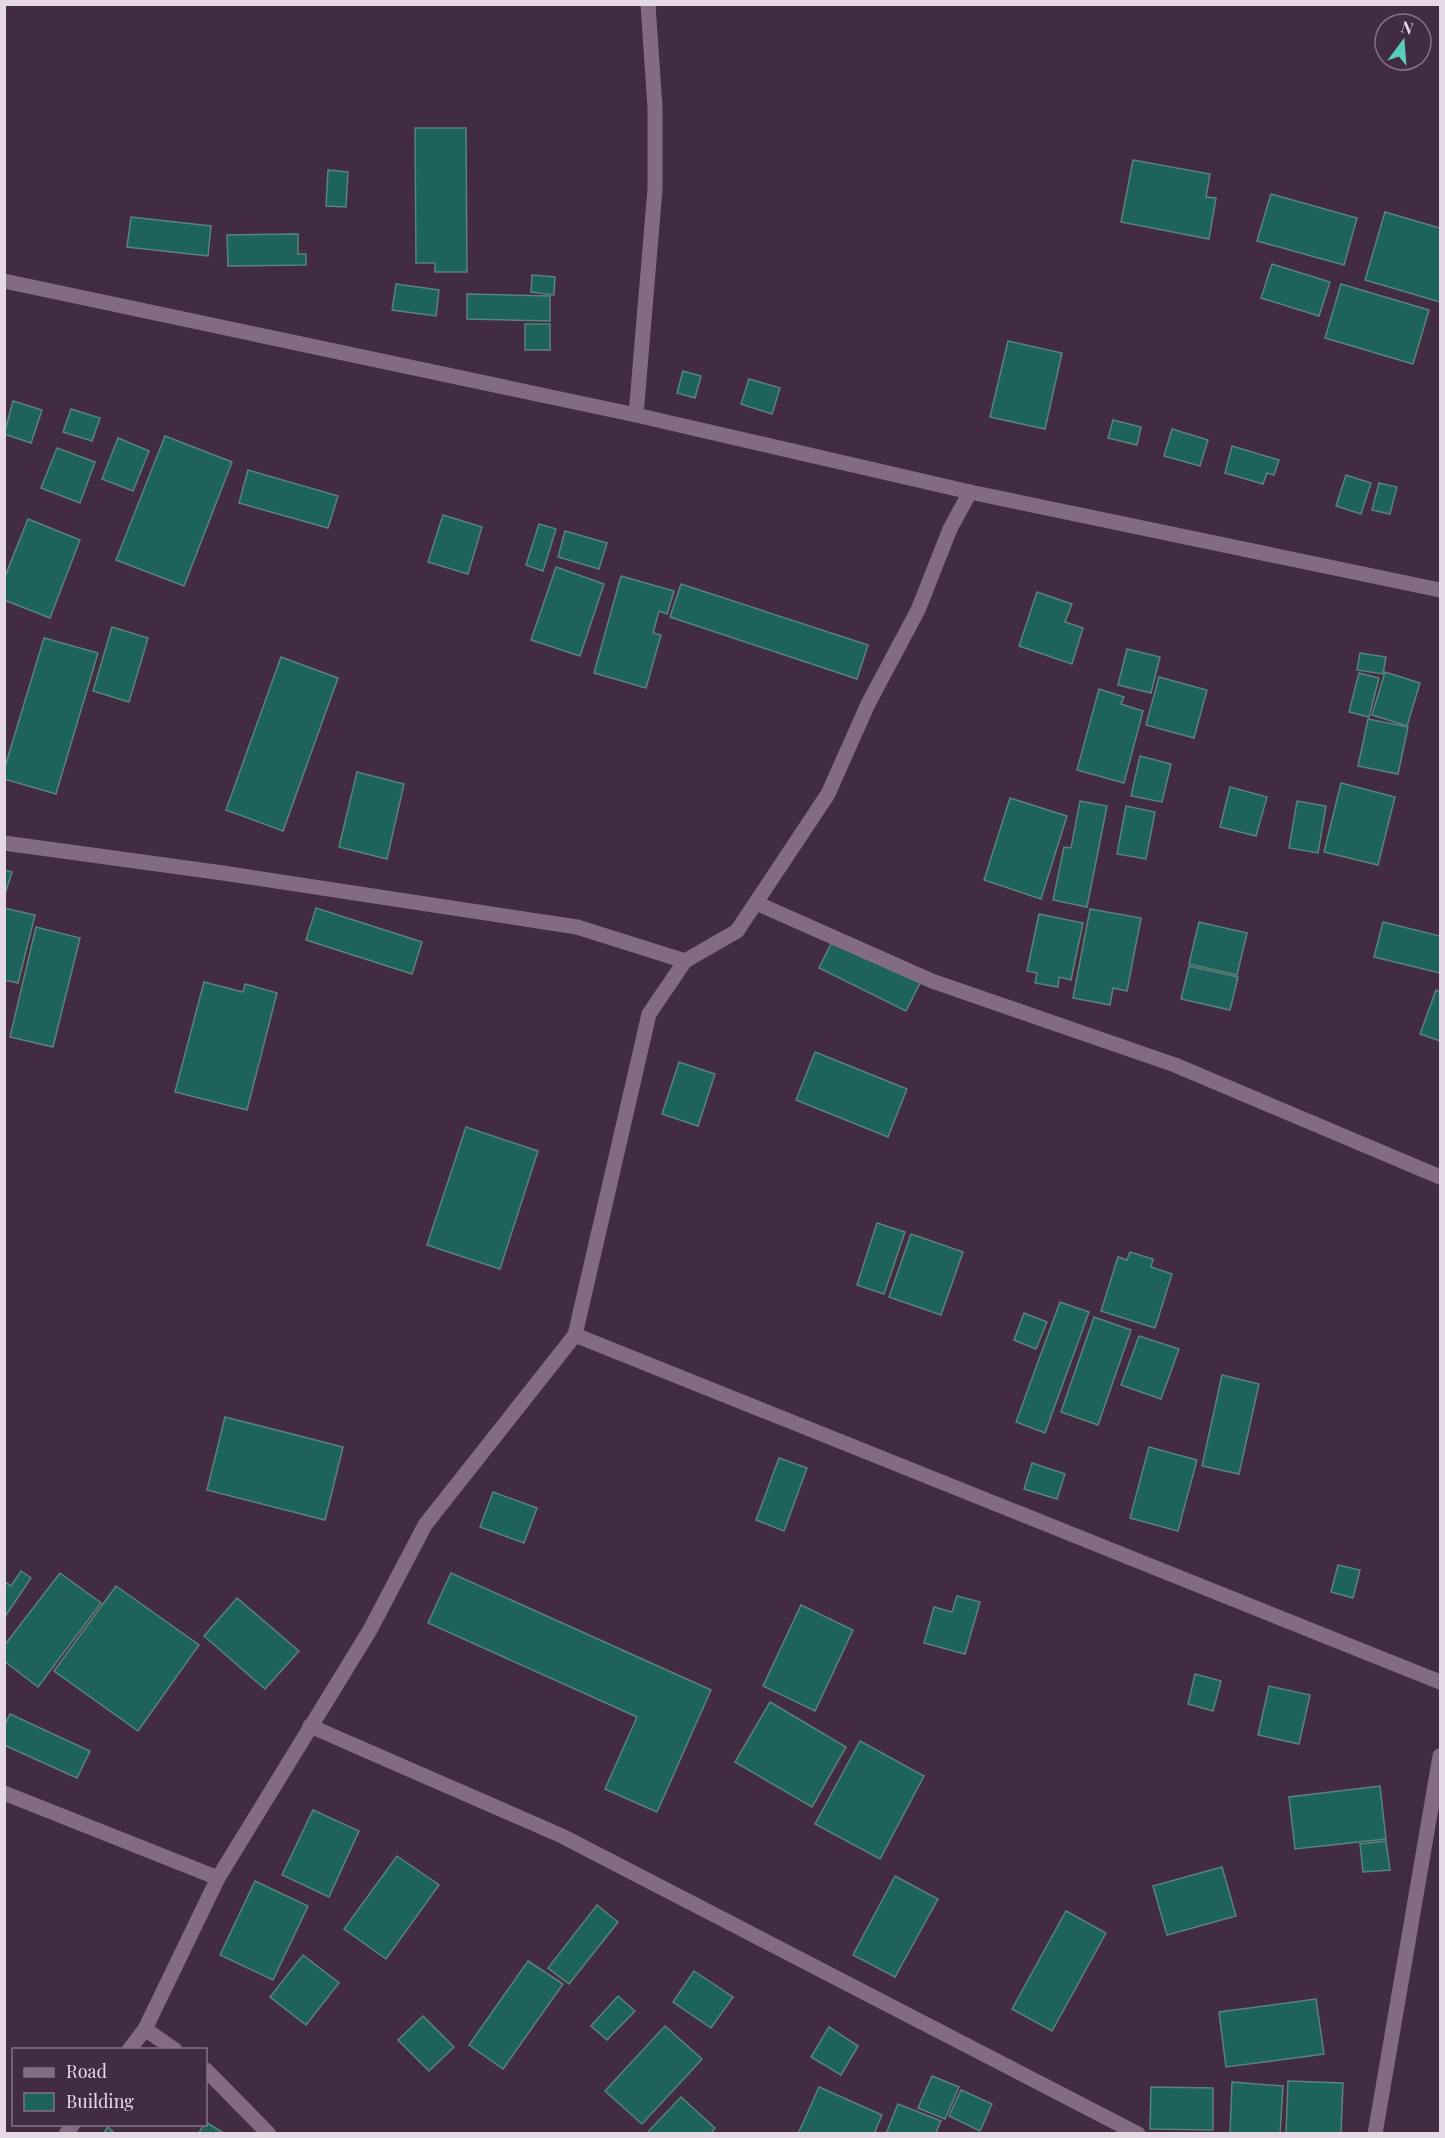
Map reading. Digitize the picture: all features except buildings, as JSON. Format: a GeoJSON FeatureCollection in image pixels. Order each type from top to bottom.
{"type":"FeatureCollection","features":[{"type":"Feature","properties":{"kind":"street"},"geometry":{"type":"LineString","coordinates":[[636,415],[655,189],[655,108],[648,4]]}},
{"type":"Feature","properties":{"kind":"street"},"geometry":{"type":"LineString","coordinates":[[4,281],[636,415],[970,492],[1440,590]]}},
{"type":"Feature","properties":{"kind":"street"},"geometry":{"type":"LineString","coordinates":[[130,2048],[145,2029],[218,1878],[370,1629],[425,1525],[575,1335],[649,1014],[685,961],[737,931],[828,794],[868,704],[918,610],[950,529],[970,492]]}},
{"type":"Feature","properties":{"kind":"street"},"geometry":{"type":"LineString","coordinates":[[4,843],[223,873],[577,927],[685,961]]}},
{"type":"Feature","properties":{"kind":"street"},"geometry":{"type":"LineString","coordinates":[[756,903],[932,981],[1175,1065],[1440,1177]]}},
{"type":"Feature","properties":{"kind":"street"},"geometry":{"type":"LineString","coordinates":[[575,1335],[1440,1682]]}},
{"type":"Feature","properties":{"kind":"street"},"geometry":{"type":"LineString","coordinates":[[310,1726],[562,1836],[1138,2133]]}},
{"type":"Feature","properties":{"kind":"street"},"geometry":{"type":"LineString","coordinates":[[1375,2133],[1440,1756]]}},
{"type":"Feature","properties":{"kind":"street"},"geometry":{"type":"LineString","coordinates":[[4,1793],[218,1878]]}},
{"type":"Feature","properties":{"kind":"street"},"geometry":{"type":"LineString","coordinates":[[145,2029],[174,2048]]}},
{"type":"Feature","properties":{"kind":"street"},"geometry":{"type":"LineString","coordinates":[[207,2071],[269,2133]]}}]}
